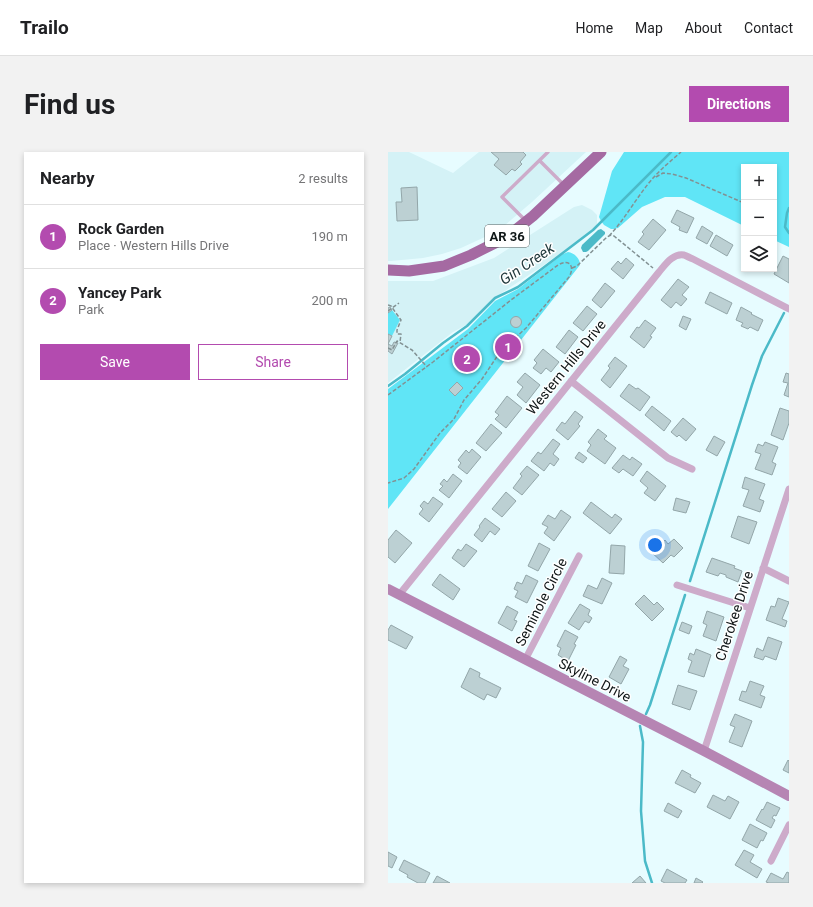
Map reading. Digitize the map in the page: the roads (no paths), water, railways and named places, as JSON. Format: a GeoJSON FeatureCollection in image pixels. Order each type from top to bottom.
{"type":"FeatureCollection","features":[{"type":"Feature","properties":{"kind":"main road","name":"AR 36"},"geometry":{"type":"LineString","coordinates":[[388,270],[409,271],[444,266],[499,241],[526,222],[601,152]]}},
{"type":"Feature","properties":{"kind":"street","name":"Western Hills Drive"},"geometry":{"type":"LineString","coordinates":[[399,595],[670,260],[676,256],[684,255],[789,309]]}},
{"type":"Feature","properties":{"kind":"street"},"geometry":{"type":"LineString","coordinates":[[571,381],[668,458],[692,470]]}},
{"type":"Feature","properties":{"kind":"street","name":"Cherokee Drive"},"geometry":{"type":"LineString","coordinates":[[704,751],[789,489]]}},
{"type":"Feature","properties":{"kind":"street","name":"Seminole Circle"},"geometry":{"type":"LineString","coordinates":[[526,660],[579,556]]}},
{"type":"Feature","properties":{"kind":"street"},"geometry":{"type":"LineString","coordinates":[[763,568],[789,581]]}},
{"type":"Feature","properties":{"kind":"street"},"geometry":{"type":"LineString","coordinates":[[677,585],[750,608]]}},
{"type":"Feature","properties":{"kind":"street","name":"Skyline Drive"},"geometry":{"type":"LineString","coordinates":[[388,589],[789,796]]}},
{"type":"Feature","properties":{"kind":"street"},"geometry":{"type":"LineString","coordinates":[[771,861],[789,825]]}},
{"type":"Feature","properties":{"kind":"lane"},"geometry":{"type":"LineString","coordinates":[[526,222],[502,197],[548,152]]}},
{"type":"Feature","properties":{"kind":"lane"},"geometry":{"type":"LineString","coordinates":[[540,161],[565,186]]}},
{"type":"Feature","properties":{"kind":"waterway","name":"Gin Creek"},"geometry":{"type":"LineString","coordinates":[[388,386],[467,326],[495,298],[518,287],[593,230],[671,152]]}},
{"type":"Feature","properties":{"kind":"waterway"},"geometry":{"type":"LineString","coordinates":[[789,208],[785,227],[789,233]]}},
{"type":"Feature","properties":{"kind":"waterway"},"geometry":{"type":"LineString","coordinates":[[690,581],[762,356],[784,313]]}},
{"type":"Feature","properties":{"kind":"waterway"},"geometry":{"type":"LineString","coordinates":[[646,714],[685,595]]}},
{"type":"Feature","properties":{"kind":"waterway"},"geometry":{"type":"LineString","coordinates":[[640,726],[643,742],[641,811],[645,861],[652,883]]}},
{"type":"Feature","properties":{"kind":"place","name":"Rock Garden"},"geometry":{"type":"Point","coordinates":[508,347]}},
{"type":"Feature","properties":{"kind":"place","name":"Yancey Park"},"geometry":{"type":"Point","coordinates":[467,359]}}]}
